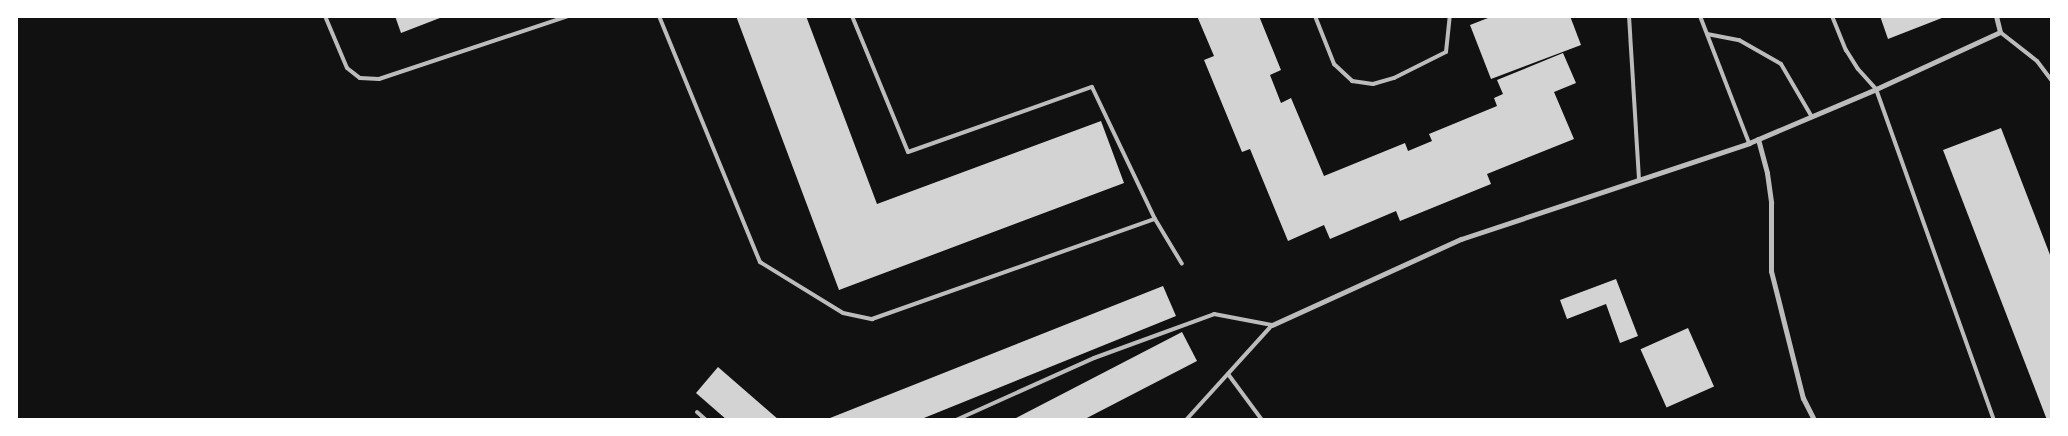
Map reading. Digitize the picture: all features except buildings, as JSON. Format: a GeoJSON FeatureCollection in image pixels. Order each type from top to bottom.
{"type":"FeatureCollection","features":[{"type":"Feature","properties":{"kind":"street"},"geometry":{"type":"LineString","coordinates":[[1272,325],[1461,239],[1758,140],[1812,117],[2000,32],[1996,16]]}},
{"type":"Feature","properties":{"kind":"street"},"geometry":{"type":"LineString","coordinates":[[1758,140],[1767,173],[1771,203],[1771,271],[1803,398],[1814,420]]}},
{"type":"Feature","properties":{"kind":"lane"},"geometry":{"type":"LineString","coordinates":[[325,16],[346,68],[360,78],[380,79],[568,16]]}},
{"type":"Feature","properties":{"kind":"lane"},"geometry":{"type":"LineString","coordinates":[[659,16],[760,262],[843,313],[872,319],[1155,219]]}},
{"type":"Feature","properties":{"kind":"lane"},"geometry":{"type":"LineString","coordinates":[[852,16],[908,152],[1092,87],[1155,219],[1182,264]]}},
{"type":"Feature","properties":{"kind":"lane"},"geometry":{"type":"LineString","coordinates":[[1315,16],[1334,64],[1352,81],[1373,84],[1394,78],[1446,52],[1450,16]]}},
{"type":"Feature","properties":{"kind":"lane"},"geometry":{"type":"LineString","coordinates":[[1629,16],[1639,179]]}},
{"type":"Feature","properties":{"kind":"lane"},"geometry":{"type":"LineString","coordinates":[[1700,16],[1749,143]]}},
{"type":"Feature","properties":{"kind":"lane"},"geometry":{"type":"LineString","coordinates":[[1832,16],[1846,50],[1858,69],[1876,89],[1994,420]]}},
{"type":"Feature","properties":{"kind":"lane"},"geometry":{"type":"LineString","coordinates":[[2000,32],[2037,61],[2052,82]]}},
{"type":"Feature","properties":{"kind":"lane"},"geometry":{"type":"LineString","coordinates":[[1706,34],[1738,40],[1781,64],[1812,117]]}},
{"type":"Feature","properties":{"kind":"lane"},"geometry":{"type":"LineString","coordinates":[[956,420],[1094,358],[1214,314],[1272,325]]}},
{"type":"Feature","properties":{"kind":"lane"},"geometry":{"type":"LineString","coordinates":[[1186,420],[1272,325]]}},
{"type":"Feature","properties":{"kind":"lane"},"geometry":{"type":"LineString","coordinates":[[1228,374],[1262,420]]}},
{"type":"Feature","properties":{"kind":"lane"},"geometry":{"type":"LineString","coordinates":[[697,412],[706,420]]}}]}
